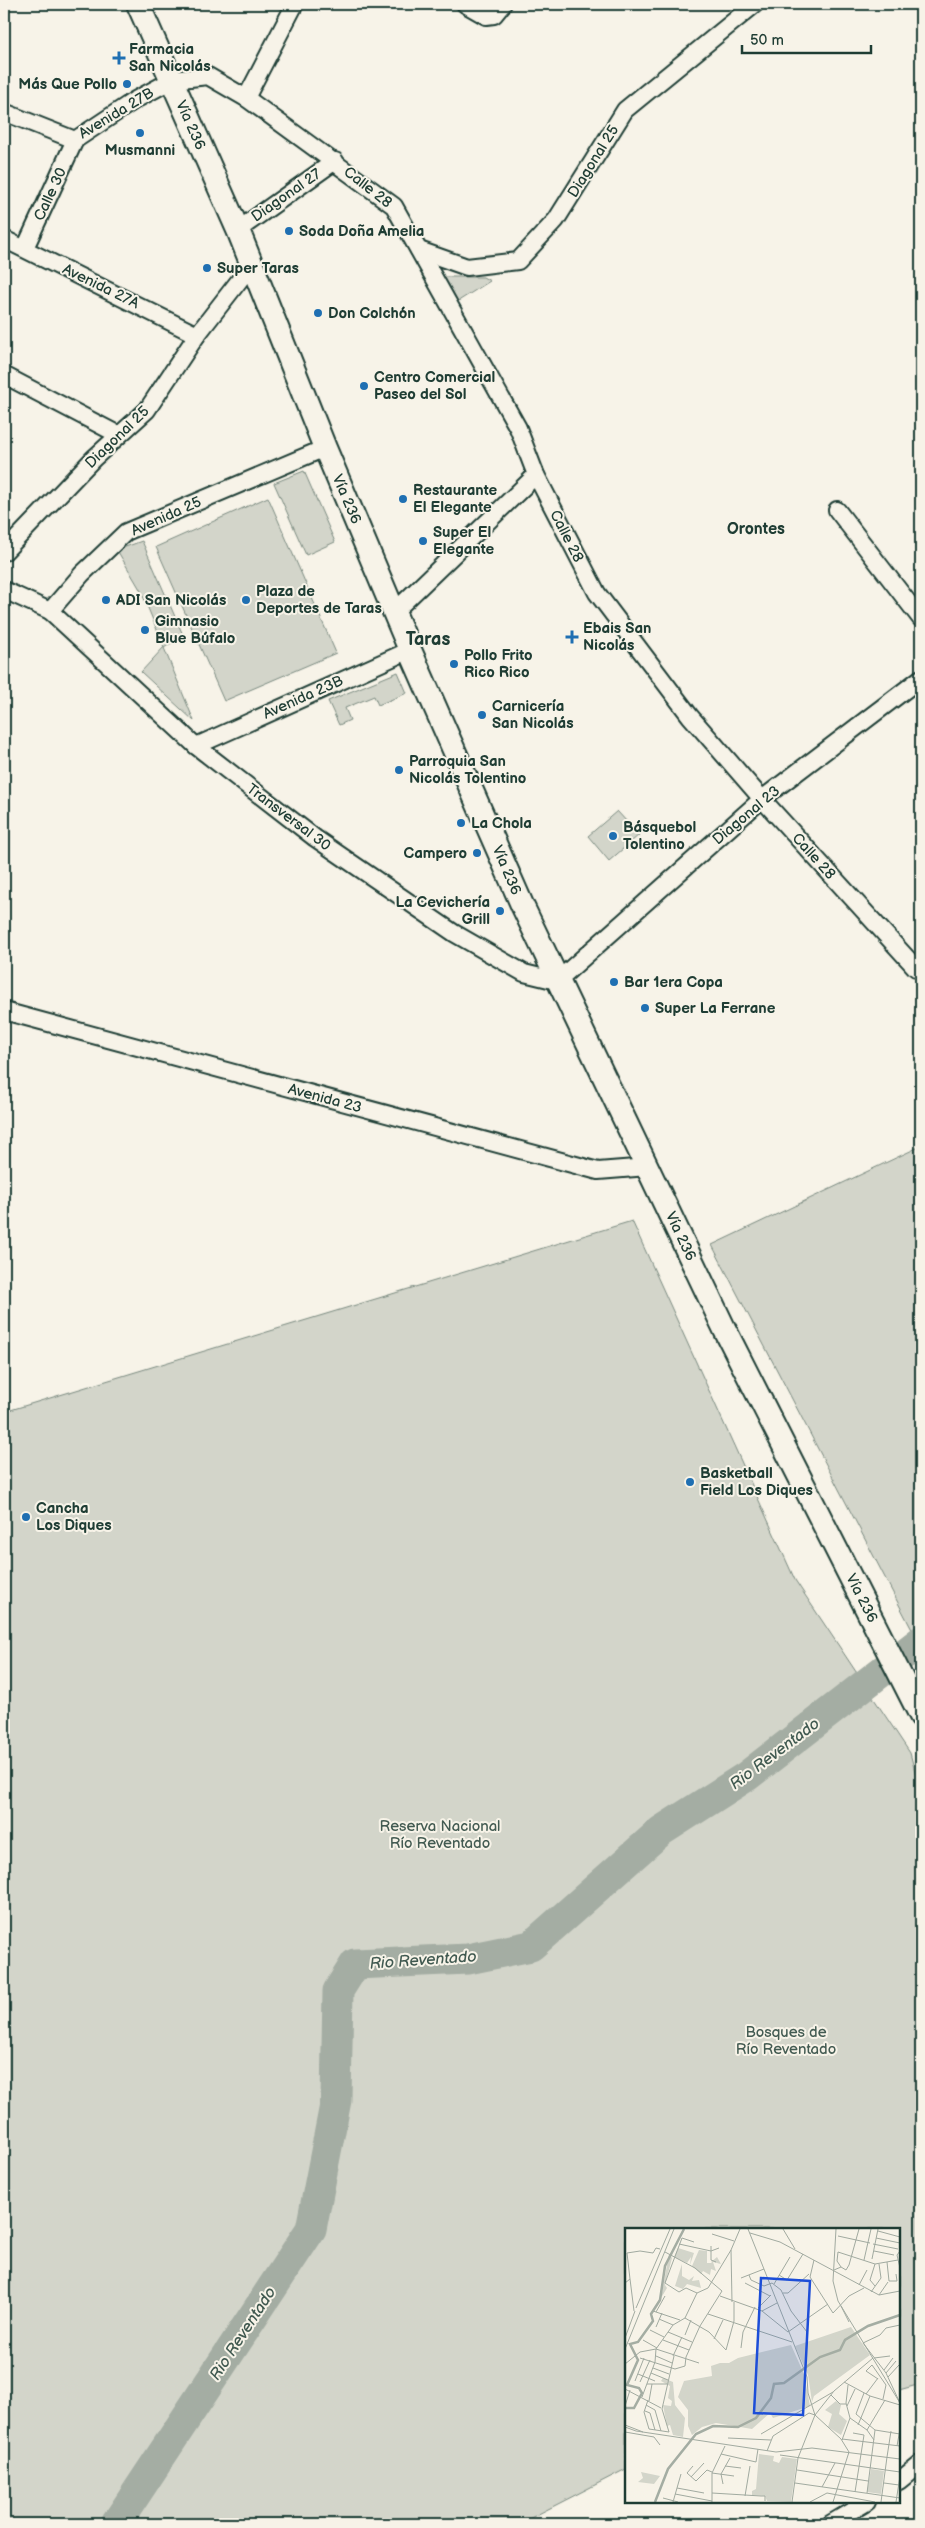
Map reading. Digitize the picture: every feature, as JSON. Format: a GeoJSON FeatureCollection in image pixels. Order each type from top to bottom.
{"type":"FeatureCollection","features":[{"type":"Feature","properties":{"kind":"main road","name":"Vía 236"},"geometry":{"type":"LineString","coordinates":[[138,4],[238,230],[325,448],[410,650],[557,981],[648,1166],[725,1330],[921,1716]]}},
{"type":"Feature","properties":{"kind":"street"},"geometry":{"type":"LineString","coordinates":[[246,98],[295,4]]}},
{"type":"Feature","properties":{"kind":"street"},"geometry":{"type":"LineString","coordinates":[[465,4],[486,16],[499,10]]}},
{"type":"Feature","properties":{"kind":"street","name":"Diagonal 25"},"geometry":{"type":"LineString","coordinates":[[419,250],[467,267],[518,261],[556,220],[625,110],[755,4]]}},
{"type":"Feature","properties":{"kind":"street","name":"Calle 28"},"geometry":{"type":"LineString","coordinates":[[172,80],[208,76],[246,98],[335,161],[394,206],[518,428],[536,475],[597,593],[690,716],[762,799],[916,968]]}},
{"type":"Feature","properties":{"kind":"street","name":"Avenida 27B"},"geometry":{"type":"LineString","coordinates":[[4,112],[75,140],[135,100],[172,80]]}},
{"type":"Feature","properties":{"kind":"street","name":"Calle 30"},"geometry":{"type":"LineString","coordinates":[[25,248],[75,140]]}},
{"type":"Feature","properties":{"kind":"street","name":"Diagonal 27"},"geometry":{"type":"LineString","coordinates":[[238,230],[335,161]]}},
{"type":"Feature","properties":{"kind":"street","name":"Avenida 27A"},"geometry":{"type":"LineString","coordinates":[[4,240],[25,248],[197,335]]}},
{"type":"Feature","properties":{"kind":"street","name":"Diagonal 25"},"geometry":{"type":"LineString","coordinates":[[4,552],[119,435],[147,410],[197,335],[252,264]]}},
{"type":"Feature","properties":{"kind":"street"},"geometry":{"type":"LineString","coordinates":[[4,375],[119,435]]}},
{"type":"Feature","properties":{"kind":"street","name":"Avenida 25"},"geometry":{"type":"LineString","coordinates":[[50,611],[82,574],[126,532],[325,448]]}},
{"type":"Feature","properties":{"kind":"street"},"geometry":{"type":"LineString","coordinates":[[395,611],[536,475]]}},
{"type":"Feature","properties":{"kind":"street"},"geometry":{"type":"LineString","coordinates":[[837,510],[921,619]]}},
{"type":"Feature","properties":{"kind":"street"},"geometry":{"type":"LineString","coordinates":[[4,590],[50,611]]}},
{"type":"Feature","properties":{"kind":"street","name":"Transversal 30"},"geometry":{"type":"LineString","coordinates":[[50,611],[196,746],[315,838],[454,933],[524,973],[557,981]]}},
{"type":"Feature","properties":{"kind":"street","name":"Avenida 23B"},"geometry":{"type":"LineString","coordinates":[[196,746],[410,650]]}},
{"type":"Feature","properties":{"kind":"street","name":"Diagonal 23"},"geometry":{"type":"LineString","coordinates":[[557,981],[762,799],[921,678]]}},
{"type":"Feature","properties":{"kind":"street","name":"Avenida 23"},"geometry":{"type":"LineString","coordinates":[[4,1011],[598,1171],[648,1166]]}},
{"type":"Feature","properties":{"kind":"street"},"geometry":{"type":"LineString","coordinates":[[900,2480],[921,2463]]}},
{"type":"Feature","properties":{"kind":"street"},"geometry":{"type":"LineString","coordinates":[[830,2524],[865,2503]]}},
{"type":"Feature","properties":{"kind":"green space"},"geometry":{"type":"Polygon","coordinates":[[[442,277],[483,277],[490,281],[452,305],[442,277]]]}},
{"type":"Feature","properties":{"kind":"green space"},"geometry":{"type":"Polygon","coordinates":[[[304,471],[335,542],[306,555],[274,483],[304,471]]]}},
{"type":"Feature","properties":{"kind":"green space","name":"Plaza de Deportes de Taras"},"geometry":{"type":"Polygon","coordinates":[[[268,497],[336,653],[224,701],[156,547],[268,497]]]}},
{"type":"Feature","properties":{"kind":"green space"},"geometry":{"type":"Polygon","coordinates":[[[142,541],[183,635],[164,648],[194,721],[141,672],[164,647],[141,591],[117,550],[142,541]]]}},
{"type":"Feature","properties":{"kind":"green space"},"geometry":{"type":"Polygon","coordinates":[[[398,672],[407,693],[378,705],[374,696],[345,708],[350,720],[339,725],[328,701],[398,672]]]}},
{"type":"Feature","properties":{"kind":"green space","name":"Básquebol Tolentino"},"geometry":{"type":"Polygon","coordinates":[[[617,811],[639,835],[609,861],[588,836],[617,811]]]}},
{"type":"Feature","properties":{"kind":"green space"},"geometry":{"type":"Polygon","coordinates":[[[921,1146],[921,1647],[712,1245],[921,1146]]]}},
{"type":"Feature","properties":{"kind":"green space","name":"Reserva Nacional Río Reventado"},"geometry":{"type":"Polygon","coordinates":[[[632,1221],[795,1580],[910,1753],[921,1794],[921,2384],[900,2390],[900,2228],[625,2228],[625,2470],[519,2524],[309,2524],[303,2517],[296,2524],[4,2524],[4,1412],[632,1221]]]}},
{"type":"Feature","properties":{"kind":"waterway","name":"Rio Reventado"},"geometry":{"type":"LineString","coordinates":[[116,2524],[311,2229],[336,2100],[338,1991],[355,1964],[468,1959],[531,1946],[661,1831],[747,1776],[921,1641]]}},
{"type":"Feature","properties":{"kind":"place","name":"Farmacia San Nicolás"},"geometry":{"type":"Point","coordinates":[119,58]}},
{"type":"Feature","properties":{"kind":"place","name":"Más Que Pollo"},"geometry":{"type":"Point","coordinates":[127,84]}},
{"type":"Feature","properties":{"kind":"place","name":"Musmanni"},"geometry":{"type":"Point","coordinates":[140,133]}},
{"type":"Feature","properties":{"kind":"place","name":"Soda Doña Amelia"},"geometry":{"type":"Point","coordinates":[289,231]}},
{"type":"Feature","properties":{"kind":"place","name":"Super Taras"},"geometry":{"type":"Point","coordinates":[207,268]}},
{"type":"Feature","properties":{"kind":"place","name":"Don Colchón"},"geometry":{"type":"Point","coordinates":[318,313]}},
{"type":"Feature","properties":{"kind":"place","name":"Centro Comercial Paseo del Sol"},"geometry":{"type":"Point","coordinates":[364,386]}},
{"type":"Feature","properties":{"kind":"place","name":"Restaurante El Elegante"},"geometry":{"type":"Point","coordinates":[403,499]}},
{"type":"Feature","properties":{"kind":"place","name":"Super El Elegante"},"geometry":{"type":"Point","coordinates":[423,541]}},
{"type":"Feature","properties":{"kind":"place","name":"ADI San Nicolás"},"geometry":{"type":"Point","coordinates":[106,600]}},
{"type":"Feature","properties":{"kind":"place","name":"Plaza de Deportes de Taras"},"geometry":{"type":"Point","coordinates":[246,600]}},
{"type":"Feature","properties":{"kind":"place","name":"Gimnasio Blue Búfalo"},"geometry":{"type":"Point","coordinates":[145,630]}},
{"type":"Feature","properties":{"kind":"place","name":"Ebais San Nicolás"},"geometry":{"type":"Point","coordinates":[572,637]}},
{"type":"Feature","properties":{"kind":"place","name":"Pollo Frito Rico Rico"},"geometry":{"type":"Point","coordinates":[454,664]}},
{"type":"Feature","properties":{"kind":"place","name":"Carnicería San Nicolás"},"geometry":{"type":"Point","coordinates":[482,715]}},
{"type":"Feature","properties":{"kind":"place","name":"Parroquia San Nicolás Tolentino"},"geometry":{"type":"Point","coordinates":[399,770]}},
{"type":"Feature","properties":{"kind":"place","name":"La Chola"},"geometry":{"type":"Point","coordinates":[461,823]}},
{"type":"Feature","properties":{"kind":"place","name":"Básquebol Tolentino"},"geometry":{"type":"Point","coordinates":[613,836]}},
{"type":"Feature","properties":{"kind":"place","name":"Campero"},"geometry":{"type":"Point","coordinates":[477,853]}},
{"type":"Feature","properties":{"kind":"place","name":"La Cevichería Grill"},"geometry":{"type":"Point","coordinates":[500,911]}},
{"type":"Feature","properties":{"kind":"place","name":"Bar 1era Copa"},"geometry":{"type":"Point","coordinates":[614,982]}},
{"type":"Feature","properties":{"kind":"place","name":"Super La Ferrane"},"geometry":{"type":"Point","coordinates":[645,1008]}},
{"type":"Feature","properties":{"kind":"place","name":"Basketball Field Los Diques"},"geometry":{"type":"Point","coordinates":[690,1482]}},
{"type":"Feature","properties":{"kind":"place","name":"Cancha Los Diques"},"geometry":{"type":"Point","coordinates":[26,1517]}},
{"type":"Feature","properties":{"kind":"district","name":"Orontes"},"geometry":{"type":"Point","coordinates":[756,528]}},
{"type":"Feature","properties":{"kind":"district","name":"Taras"},"geometry":{"type":"Point","coordinates":[428,639]}},
{"type":"Feature","properties":{"kind":"park label","name":"Bosques de Río Reventado"},"geometry":{"type":"Point","coordinates":[786,2040]}}]}
